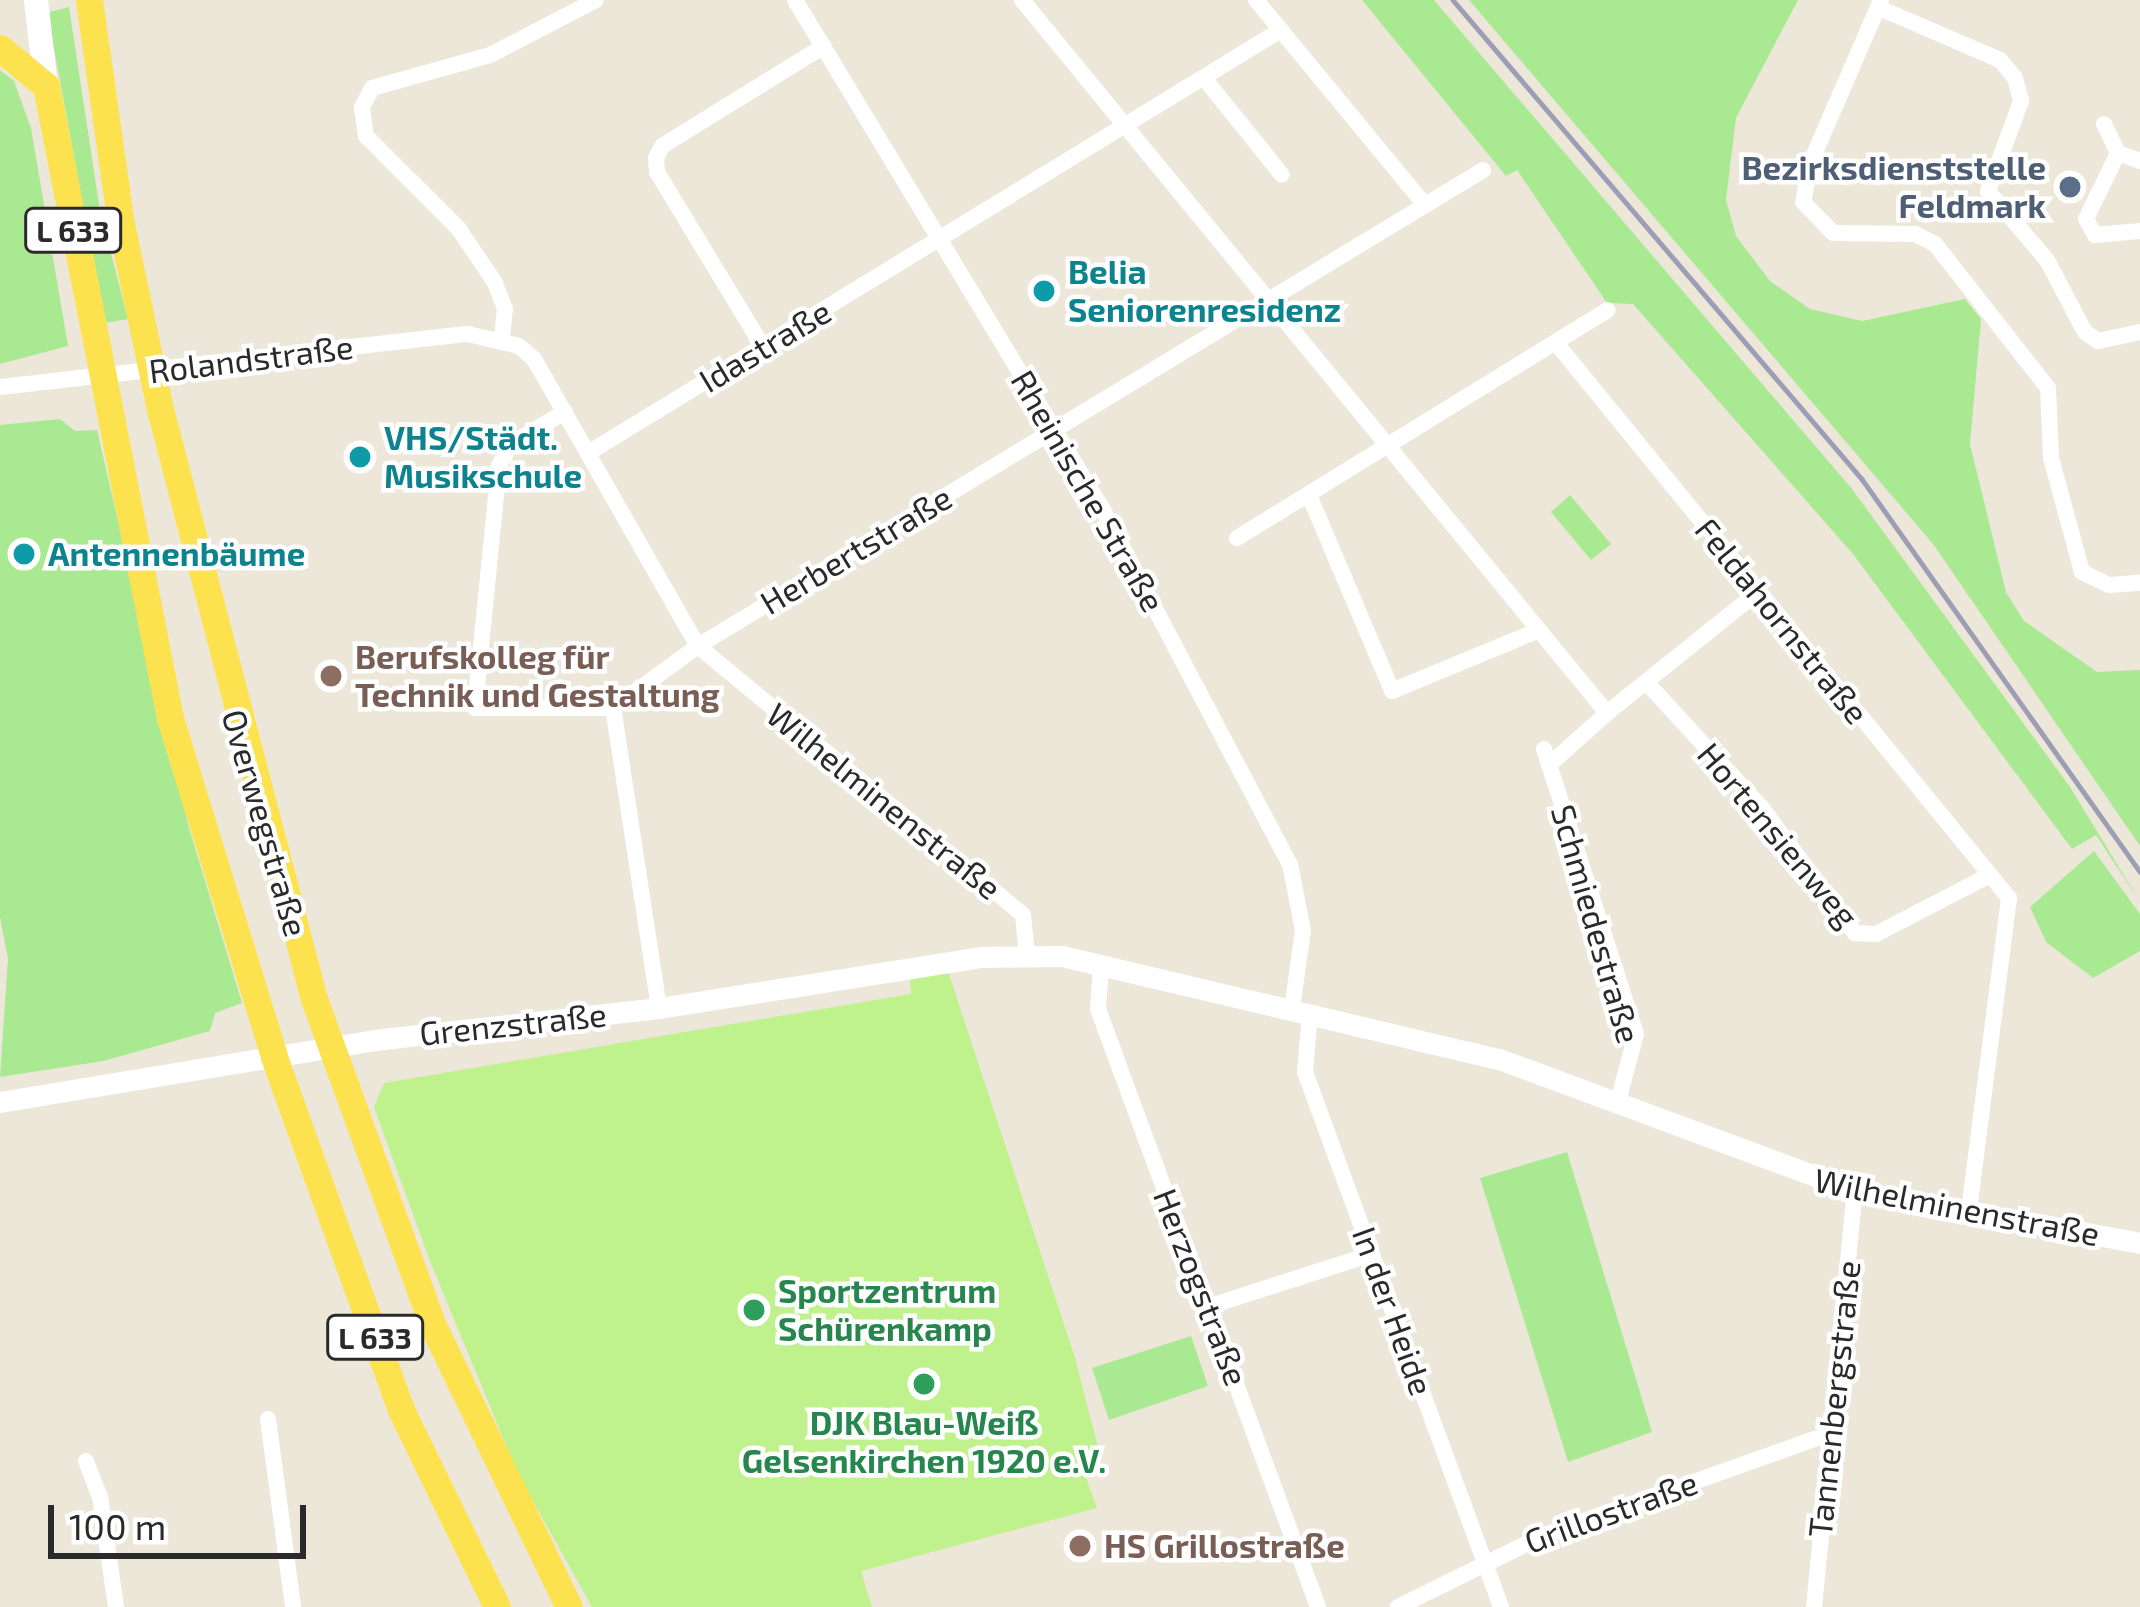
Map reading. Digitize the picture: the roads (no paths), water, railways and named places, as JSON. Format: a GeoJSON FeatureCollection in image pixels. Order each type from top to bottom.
{"type":"FeatureCollection","features":[{"type":"Feature","properties":{"kind":"main road","name":"Overwegstraße"},"geometry":{"type":"LineString","coordinates":[[36,0],[46,86],[99,374],[170,718],[274,1057],[401,1410],[497,1607]]}},
{"type":"Feature","properties":{"kind":"main road","name":"Overwegstraße"},"geometry":{"type":"LineString","coordinates":[[88,0],[121,224],[221,663],[329,1046],[434,1328],[569,1607]]}},
{"type":"Feature","properties":{"kind":"main road"},"geometry":{"type":"LineString","coordinates":[[0,48],[46,86]]}},
{"type":"Feature","properties":{"kind":"street"},"geometry":{"type":"LineString","coordinates":[[502,337],[505,309],[494,281],[458,228],[366,136],[362,107],[388,81],[502,50],[596,0]]}},
{"type":"Feature","properties":{"kind":"street","name":"Rheinische Straße"},"geometry":{"type":"LineString","coordinates":[[795,0],[1056,431],[1297,879],[1303,930],[1301,1011]]}},
{"type":"Feature","properties":{"kind":"street"},"geometry":{"type":"LineString","coordinates":[[1022,0],[1607,713],[1758,592]]}},
{"type":"Feature","properties":{"kind":"street"},"geometry":{"type":"LineString","coordinates":[[1256,0],[1425,206]]}},
{"type":"Feature","properties":{"kind":"street"},"geometry":{"type":"LineString","coordinates":[[2140,332],[2098,340],[2085,332],[2047,260],[1988,191],[2021,101],[2015,78],[2000,60],[1882,5],[1810,164],[1803,202],[1833,233],[1915,234],[1935,244],[2048,388],[2051,458],[2082,572],[2109,585],[2140,583]]}},
{"type":"Feature","properties":{"kind":"street","name":"Idastraße"},"geometry":{"type":"LineString","coordinates":[[588,453],[1281,30]]}},
{"type":"Feature","properties":{"kind":"street"},"geometry":{"type":"LineString","coordinates":[[764,347],[656,158],[662,146],[824,46]]}},
{"type":"Feature","properties":{"kind":"street"},"geometry":{"type":"LineString","coordinates":[[1204,78],[1282,176]]}},
{"type":"Feature","properties":{"kind":"street"},"geometry":{"type":"LineString","coordinates":[[2104,124],[2117,153],[2140,160]]}},
{"type":"Feature","properties":{"kind":"street"},"geometry":{"type":"LineString","coordinates":[[2117,153],[2086,219],[2095,235],[2140,231]]}},
{"type":"Feature","properties":{"kind":"street","name":"Herbertstraße"},"geometry":{"type":"LineString","coordinates":[[613,708],[698,646],[1483,170]]}},
{"type":"Feature","properties":{"kind":"street"},"geometry":{"type":"LineString","coordinates":[[1237,538],[1608,310]]}},
{"type":"Feature","properties":{"kind":"street","name":"Rolandstraße"},"geometry":{"type":"LineString","coordinates":[[0,387],[468,334],[502,337]]}},
{"type":"Feature","properties":{"kind":"street","name":"Wilhelminenstraße"},"geometry":{"type":"LineString","coordinates":[[502,337],[534,359],[698,646],[1023,915],[1027,956],[1101,966],[1301,1011],[1619,1098],[1759,1160],[1855,1190],[2140,1243]]}},
{"type":"Feature","properties":{"kind":"street","name":"Feldahornstraße"},"geometry":{"type":"LineString","coordinates":[[1556,343],[2009,898],[1969,1212]]}},
{"type":"Feature","properties":{"kind":"street"},"geometry":{"type":"LineString","coordinates":[[566,412],[511,444],[499,466],[475,708],[613,708],[659,1008]]}},
{"type":"Feature","properties":{"kind":"street"},"geometry":{"type":"LineString","coordinates":[[1309,495],[1392,691],[1538,631]]}},
{"type":"Feature","properties":{"kind":"street","name":"Hortensienweg"},"geometry":{"type":"LineString","coordinates":[[1647,683],[1762,808],[1855,933],[1876,934],[1990,875]]}},
{"type":"Feature","properties":{"kind":"street","name":"Schmiedestraße"},"geometry":{"type":"LineString","coordinates":[[1607,713],[1546,757],[1636,1034],[1619,1098]]}},
{"type":"Feature","properties":{"kind":"street","name":"Grenzstraße"},"geometry":{"type":"LineString","coordinates":[[0,1102],[329,1046],[659,1008],[1027,956]]}},
{"type":"Feature","properties":{"kind":"street","name":"Herzogstraße"},"geometry":{"type":"LineString","coordinates":[[1101,966],[1098,1009],[1318,1607]]}},
{"type":"Feature","properties":{"kind":"street","name":"In der Heide"},"geometry":{"type":"LineString","coordinates":[[1301,1011],[1301,1060],[1501,1607]]}},
{"type":"Feature","properties":{"kind":"street","name":"Tannenbergstraße"},"geometry":{"type":"LineString","coordinates":[[1814,1607],[1855,1190]]}},
{"type":"Feature","properties":{"kind":"street"},"geometry":{"type":"LineString","coordinates":[[1210,1306],[1372,1254]]}},
{"type":"Feature","properties":{"kind":"street"},"geometry":{"type":"LineString","coordinates":[[268,1419],[292,1607]]}},
{"type":"Feature","properties":{"kind":"street","name":"Grillostraße"},"geometry":{"type":"LineString","coordinates":[[1398,1607],[1484,1562],[1832,1432]]}},
{"type":"Feature","properties":{"kind":"street"},"geometry":{"type":"LineString","coordinates":[[86,1461],[100,1497],[116,1607]]}},
{"type":"Feature","properties":{"kind":"railway"},"geometry":{"type":"LineString","coordinates":[[1453,0],[1862,479],[2140,871]]}},
{"type":"Feature","properties":{"kind":"place","name":"Bezirksdienststelle Feldmark"},"geometry":{"type":"Point","coordinates":[2070,187]}},
{"type":"Feature","properties":{"kind":"place","name":"Belia Seniorenresidenz"},"geometry":{"type":"Point","coordinates":[1044,291]}},
{"type":"Feature","properties":{"kind":"place","name":"VHS/Städt. Musikschule"},"geometry":{"type":"Point","coordinates":[360,457]}},
{"type":"Feature","properties":{"kind":"place","name":"Antennenbäume"},"geometry":{"type":"Point","coordinates":[24,554]}},
{"type":"Feature","properties":{"kind":"place","name":"Berufskolleg für Technik und Gestaltung"},"geometry":{"type":"Point","coordinates":[331,676]}},
{"type":"Feature","properties":{"kind":"place","name":"Sportzentrum Schürenkamp"},"geometry":{"type":"Point","coordinates":[754,1310]}},
{"type":"Feature","properties":{"kind":"place","name":"DJK Blau-Weiß Gelsenkirchen 1920 e.V."},"geometry":{"type":"Point","coordinates":[924,1384]}},
{"type":"Feature","properties":{"kind":"place","name":"HS Grillostraße"},"geometry":{"type":"Point","coordinates":[1080,1546]}}]}
